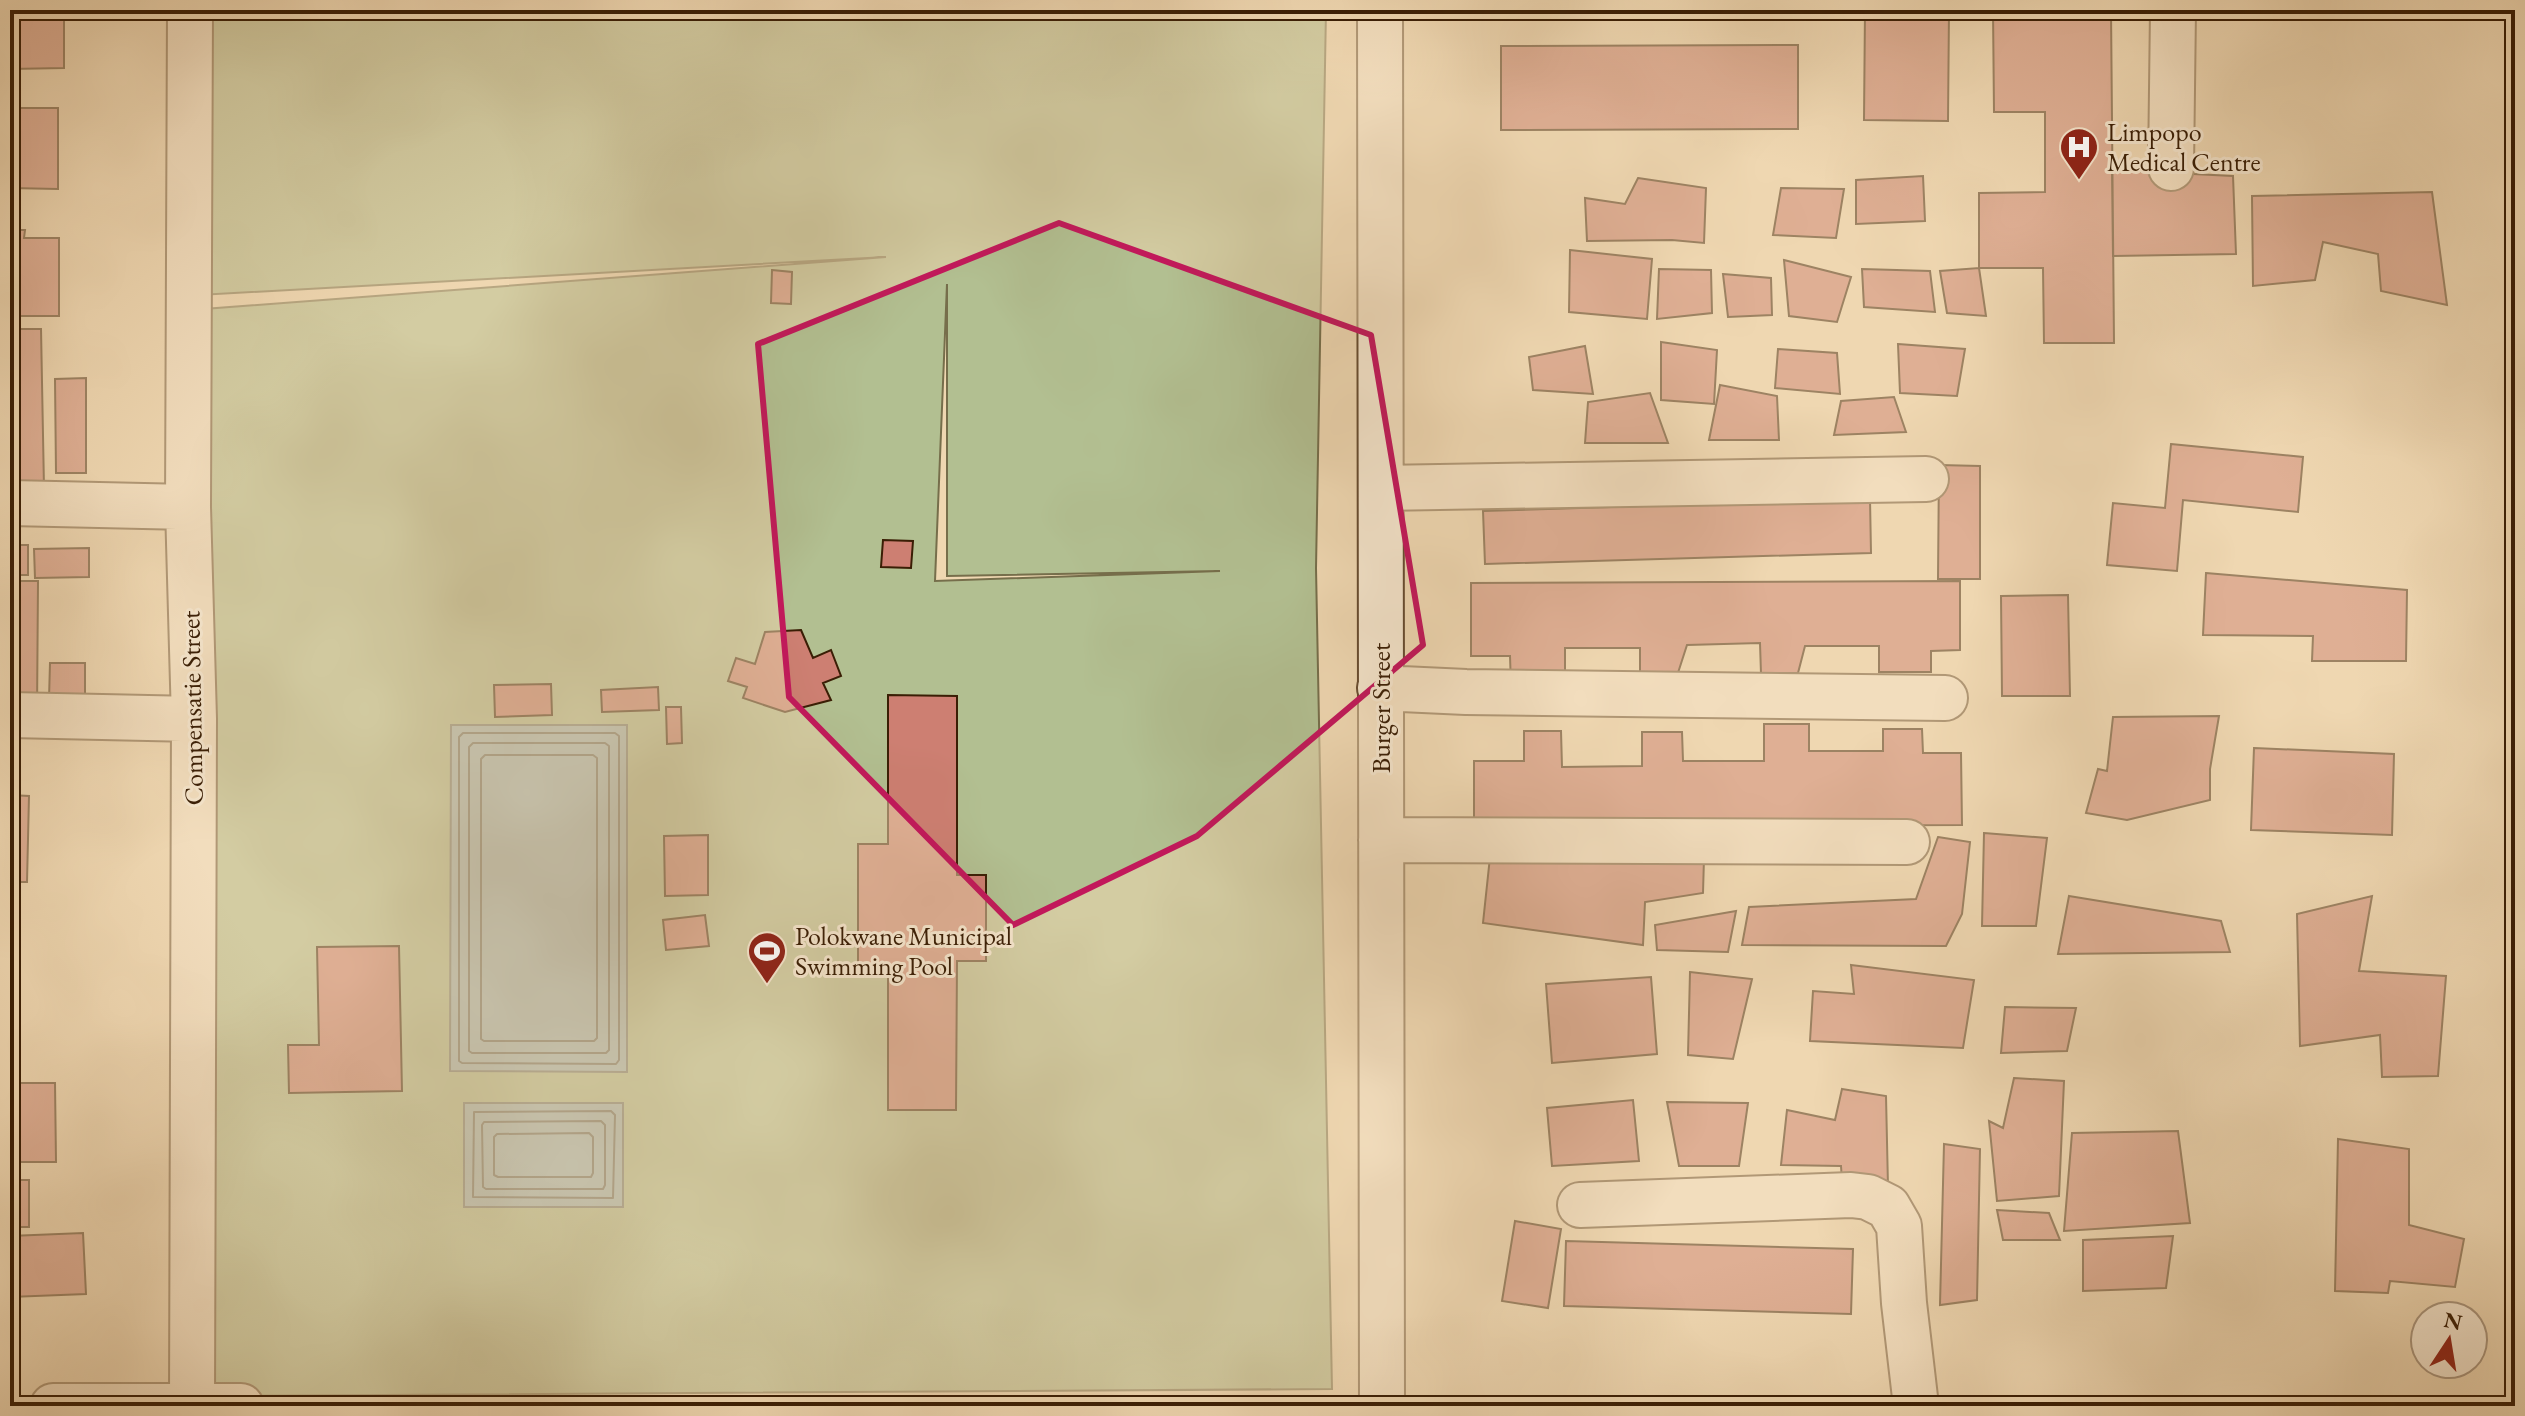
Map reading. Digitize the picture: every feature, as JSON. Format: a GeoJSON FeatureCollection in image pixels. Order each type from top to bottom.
{"type":"FeatureCollection","features":[{"type":"Feature","properties":{"kind":"street","name":"Compensatie Street"},"geometry":{"type":"LineString","coordinates":[[190,10],[188,507],[194,719],[192,1406]]}},
{"type":"Feature","properties":{"kind":"street","name":"Burger Street"},"geometry":{"type":"LineString","coordinates":[[1380,10],[1382,1406]]}},
{"type":"Feature","properties":{"kind":"street"},"geometry":{"type":"LineString","coordinates":[[2171,168],[2173,10]]}},
{"type":"Feature","properties":{"kind":"street"},"geometry":{"type":"LineString","coordinates":[[1381,488],[1926,479]]}},
{"type":"Feature","properties":{"kind":"street"},"geometry":{"type":"LineString","coordinates":[[10,503],[188,507]]}},
{"type":"Feature","properties":{"kind":"street"},"geometry":{"type":"LineString","coordinates":[[1380,688],[1466,692],[1945,698]]}},
{"type":"Feature","properties":{"kind":"street"},"geometry":{"type":"LineString","coordinates":[[10,715],[194,719]]}},
{"type":"Feature","properties":{"kind":"street"},"geometry":{"type":"LineString","coordinates":[[1381,840],[1907,842]]}},
{"type":"Feature","properties":{"kind":"street"},"geometry":{"type":"LineString","coordinates":[[1580,1205],[1851,1195],[1868,1197],[1888,1207],[1899,1226],[1916,1406]]}},
{"type":"Feature","properties":{"kind":"street"},"geometry":{"type":"LineString","coordinates":[[53,1406],[241,1406]]}},
{"type":"Feature","properties":{"kind":"highlighted area"},"geometry":{"type":"Polygon","coordinates":[[[1059,223],[1371,335],[1423,645],[1197,836],[1013,925],[789,697],[758,344],[1059,223]]]}},
{"type":"Feature","properties":{"kind":"green space","name":"Polokwane Municipal Swimming Pool"},"geometry":{"type":"Polygon","coordinates":[[[198,10],[1326,10],[1316,568],[1332,1389],[212,1396],[204,309],[886,257],[199,295],[198,10]],[[947,284],[935,581],[1220,571],[947,576],[947,284]]]}},
{"type":"Feature","properties":{"kind":"water"},"geometry":{"type":"Polygon","coordinates":[[[451,725],[627,725],[627,1072],[450,1071],[451,725]]]}},
{"type":"Feature","properties":{"kind":"water"},"geometry":{"type":"Polygon","coordinates":[[[464,1103],[623,1103],[623,1207],[464,1207],[464,1103]]]}},
{"type":"Feature","properties":{"kind":"building"},"geometry":{"type":"Polygon","coordinates":[[[10,10],[64,10],[64,68],[10,69],[10,10]]]}},
{"type":"Feature","properties":{"kind":"building"},"geometry":{"type":"Polygon","coordinates":[[[1865,10],[1949,10],[1948,121],[1864,120],[1865,10]]]}},
{"type":"Feature","properties":{"kind":"building","name":"Limpopo Medical Centre"},"geometry":{"type":"Polygon","coordinates":[[[1993,10],[2111,10],[2114,343],[2044,343],[2043,268],[1979,268],[1979,193],[2045,192],[2045,112],[1994,112],[1993,10]]]}},
{"type":"Feature","properties":{"kind":"building"},"geometry":{"type":"Polygon","coordinates":[[[1798,45],[1798,129],[1501,130],[1501,46],[1798,45]]]}},
{"type":"Feature","properties":{"kind":"building"},"geometry":{"type":"Polygon","coordinates":[[[10,108],[58,108],[58,189],[10,188],[10,108]]]}},
{"type":"Feature","properties":{"kind":"building"},"geometry":{"type":"Polygon","coordinates":[[[2112,170],[2233,176],[2236,254],[2113,256],[2112,170]]]}},
{"type":"Feature","properties":{"kind":"building"},"geometry":{"type":"Polygon","coordinates":[[[1923,176],[1925,221],[1856,224],[1856,180],[1923,176]]]}},
{"type":"Feature","properties":{"kind":"building"},"geometry":{"type":"Polygon","coordinates":[[[1638,178],[1706,188],[1704,243],[1672,240],[1587,241],[1585,198],[1625,204],[1638,178]]]}},
{"type":"Feature","properties":{"kind":"building"},"geometry":{"type":"Polygon","coordinates":[[[1781,188],[1844,189],[1836,238],[1773,235],[1781,188]]]}},
{"type":"Feature","properties":{"kind":"building"},"geometry":{"type":"Polygon","coordinates":[[[2432,192],[2447,305],[2381,291],[2378,254],[2323,242],[2315,280],[2253,286],[2252,196],[2432,192]]]}},
{"type":"Feature","properties":{"kind":"building"},"geometry":{"type":"Polygon","coordinates":[[[10,230],[25,230],[24,238],[59,238],[59,316],[10,316],[10,230]]]}},
{"type":"Feature","properties":{"kind":"building"},"geometry":{"type":"Polygon","coordinates":[[[1570,250],[1652,259],[1647,319],[1569,312],[1570,250]]]}},
{"type":"Feature","properties":{"kind":"building"},"geometry":{"type":"Polygon","coordinates":[[[1784,260],[1851,277],[1837,322],[1789,316],[1784,260]]]}},
{"type":"Feature","properties":{"kind":"building"},"geometry":{"type":"Polygon","coordinates":[[[1979,268],[1986,316],[1947,313],[1940,271],[1979,268]]]}},
{"type":"Feature","properties":{"kind":"building"},"geometry":{"type":"Polygon","coordinates":[[[1659,269],[1711,270],[1712,313],[1657,319],[1659,269]]]}},
{"type":"Feature","properties":{"kind":"building"},"geometry":{"type":"Polygon","coordinates":[[[1862,269],[1930,271],[1935,312],[1864,307],[1862,269]]]}},
{"type":"Feature","properties":{"kind":"building"},"geometry":{"type":"Polygon","coordinates":[[[772,270],[792,272],[791,304],[771,303],[772,270]]]}},
{"type":"Feature","properties":{"kind":"building"},"geometry":{"type":"Polygon","coordinates":[[[1723,274],[1771,278],[1772,315],[1728,317],[1723,274]]]}},
{"type":"Feature","properties":{"kind":"building"},"geometry":{"type":"Polygon","coordinates":[[[10,329],[41,329],[44,488],[10,489],[10,329]]]}},
{"type":"Feature","properties":{"kind":"building"},"geometry":{"type":"Polygon","coordinates":[[[1661,342],[1717,350],[1714,404],[1661,400],[1661,342]]]}},
{"type":"Feature","properties":{"kind":"building"},"geometry":{"type":"Polygon","coordinates":[[[1898,344],[1965,349],[1957,396],[1900,393],[1898,344]]]}},
{"type":"Feature","properties":{"kind":"building"},"geometry":{"type":"Polygon","coordinates":[[[1585,346],[1593,394],[1533,390],[1529,357],[1585,346]]]}},
{"type":"Feature","properties":{"kind":"building"},"geometry":{"type":"Polygon","coordinates":[[[1778,349],[1837,353],[1840,394],[1775,388],[1778,349]]]}},
{"type":"Feature","properties":{"kind":"building"},"geometry":{"type":"Polygon","coordinates":[[[86,378],[86,473],[56,473],[55,379],[86,378]]]}},
{"type":"Feature","properties":{"kind":"building"},"geometry":{"type":"Polygon","coordinates":[[[1720,385],[1777,396],[1779,440],[1709,440],[1720,385]]]}},
{"type":"Feature","properties":{"kind":"building"},"geometry":{"type":"Polygon","coordinates":[[[1650,393],[1668,443],[1585,443],[1588,402],[1650,393]]]}},
{"type":"Feature","properties":{"kind":"building"},"geometry":{"type":"Polygon","coordinates":[[[1894,397],[1906,432],[1834,435],[1841,401],[1894,397]]]}},
{"type":"Feature","properties":{"kind":"building"},"geometry":{"type":"Polygon","coordinates":[[[2171,444],[2303,457],[2298,512],[2183,500],[2177,571],[2107,565],[2113,503],[2165,508],[2171,444]]]}},
{"type":"Feature","properties":{"kind":"building"},"geometry":{"type":"Polygon","coordinates":[[[1939,465],[1980,466],[1980,579],[1938,579],[1939,465]]]}},
{"type":"Feature","properties":{"kind":"building"},"geometry":{"type":"Polygon","coordinates":[[[1870,499],[1871,553],[1485,564],[1483,511],[1870,499]]]}},
{"type":"Feature","properties":{"kind":"building"},"geometry":{"type":"Polygon","coordinates":[[[883,540],[913,541],[911,568],[881,567],[883,540]]]}},
{"type":"Feature","properties":{"kind":"building"},"geometry":{"type":"Polygon","coordinates":[[[10,545],[28,545],[28,575],[10,575],[10,545]]]}},
{"type":"Feature","properties":{"kind":"building"},"geometry":{"type":"Polygon","coordinates":[[[89,548],[89,577],[35,578],[34,549],[89,548]]]}},
{"type":"Feature","properties":{"kind":"building"},"geometry":{"type":"Polygon","coordinates":[[[2206,573],[2407,590],[2406,661],[2312,661],[2313,636],[2203,635],[2206,573]]]}},
{"type":"Feature","properties":{"kind":"building"},"geometry":{"type":"Polygon","coordinates":[[[10,581],[38,581],[37,712],[10,712],[10,581]]]}},
{"type":"Feature","properties":{"kind":"building"},"geometry":{"type":"Polygon","coordinates":[[[1960,581],[1960,650],[1931,651],[1931,672],[1879,672],[1879,646],[1805,646],[1798,673],[1761,674],[1760,643],[1687,645],[1676,679],[1640,678],[1640,648],[1565,648],[1565,686],[1511,686],[1510,656],[1471,656],[1471,583],[1960,581]]]}},
{"type":"Feature","properties":{"kind":"building"},"geometry":{"type":"Polygon","coordinates":[[[2068,595],[2070,696],[2002,696],[2001,596],[2068,595]]]}},
{"type":"Feature","properties":{"kind":"building"},"geometry":{"type":"Polygon","coordinates":[[[801,630],[813,658],[831,650],[841,676],[823,683],[831,700],[785,712],[743,698],[747,687],[728,681],[736,658],[755,664],[765,632],[801,630]]]}},
{"type":"Feature","properties":{"kind":"building"},"geometry":{"type":"Polygon","coordinates":[[[50,663],[85,663],[85,699],[49,699],[50,663]]]}},
{"type":"Feature","properties":{"kind":"building"},"geometry":{"type":"Polygon","coordinates":[[[551,684],[552,715],[495,717],[494,685],[551,684]]]}},
{"type":"Feature","properties":{"kind":"building"},"geometry":{"type":"Polygon","coordinates":[[[658,687],[659,710],[602,712],[601,690],[658,687]]]}},
{"type":"Feature","properties":{"kind":"building"},"geometry":{"type":"Polygon","coordinates":[[[888,695],[957,696],[957,875],[986,875],[986,961],[957,961],[956,1110],[888,1110],[888,966],[858,966],[858,844],[888,844],[888,695]]]}},
{"type":"Feature","properties":{"kind":"building"},"geometry":{"type":"Polygon","coordinates":[[[666,707],[681,707],[682,743],[667,744],[666,707]]]}},
{"type":"Feature","properties":{"kind":"building"},"geometry":{"type":"Polygon","coordinates":[[[2219,716],[2210,769],[2210,800],[2127,820],[2086,813],[2098,769],[2107,771],[2113,717],[2219,716]]]}},
{"type":"Feature","properties":{"kind":"building"},"geometry":{"type":"Polygon","coordinates":[[[1764,724],[1809,724],[1809,751],[1883,751],[1883,729],[1922,729],[1923,753],[1961,753],[1962,825],[1474,827],[1474,761],[1524,761],[1524,731],[1561,731],[1562,767],[1642,766],[1642,732],[1682,732],[1683,761],[1764,761],[1764,724]]]}},
{"type":"Feature","properties":{"kind":"building"},"geometry":{"type":"Polygon","coordinates":[[[2254,748],[2394,754],[2392,835],[2251,830],[2254,748]]]}},
{"type":"Feature","properties":{"kind":"building"},"geometry":{"type":"Polygon","coordinates":[[[10,795],[29,796],[27,882],[10,882],[10,795]]]}},
{"type":"Feature","properties":{"kind":"building"},"geometry":{"type":"Polygon","coordinates":[[[1984,833],[2047,838],[2036,926],[1982,926],[1984,833]]]}},
{"type":"Feature","properties":{"kind":"building"},"geometry":{"type":"Polygon","coordinates":[[[708,835],[708,895],[665,896],[664,836],[708,835]]]}},
{"type":"Feature","properties":{"kind":"building"},"geometry":{"type":"Polygon","coordinates":[[[1938,837],[1970,842],[1962,914],[1946,946],[1742,945],[1749,907],[1916,899],[1938,837]]]}},
{"type":"Feature","properties":{"kind":"building"},"geometry":{"type":"Polygon","coordinates":[[[1490,857],[1704,858],[1703,893],[1645,902],[1643,945],[1483,923],[1490,857]]]}},
{"type":"Feature","properties":{"kind":"building"},"geometry":{"type":"Polygon","coordinates":[[[2069,896],[2221,921],[2230,952],[2058,954],[2069,896]]]}},
{"type":"Feature","properties":{"kind":"building"},"geometry":{"type":"Polygon","coordinates":[[[2372,896],[2359,971],[2446,976],[2438,1076],[2382,1077],[2380,1035],[2300,1046],[2297,914],[2372,896]]]}},
{"type":"Feature","properties":{"kind":"building"},"geometry":{"type":"Polygon","coordinates":[[[1736,911],[1728,952],[1657,950],[1655,925],[1736,911]]]}},
{"type":"Feature","properties":{"kind":"building"},"geometry":{"type":"Polygon","coordinates":[[[705,915],[709,946],[666,950],[663,920],[705,915]]]}},
{"type":"Feature","properties":{"kind":"building"},"geometry":{"type":"Polygon","coordinates":[[[399,946],[402,1091],[289,1093],[288,1045],[319,1045],[317,947],[399,946]]]}},
{"type":"Feature","properties":{"kind":"building"},"geometry":{"type":"Polygon","coordinates":[[[1851,965],[1974,980],[1963,1048],[1810,1041],[1813,991],[1854,994],[1851,965]]]}},
{"type":"Feature","properties":{"kind":"building"},"geometry":{"type":"Polygon","coordinates":[[[1690,972],[1752,979],[1733,1059],[1688,1055],[1690,972]]]}},
{"type":"Feature","properties":{"kind":"building"},"geometry":{"type":"Polygon","coordinates":[[[1651,977],[1657,1054],[1552,1063],[1546,984],[1651,977]]]}},
{"type":"Feature","properties":{"kind":"building"},"geometry":{"type":"Polygon","coordinates":[[[2005,1007],[2076,1008],[2067,1051],[2001,1053],[2005,1007]]]}},
{"type":"Feature","properties":{"kind":"building"},"geometry":{"type":"Polygon","coordinates":[[[2014,1078],[2064,1081],[2059,1196],[1997,1201],[1989,1121],[2003,1128],[2014,1078]]]}},
{"type":"Feature","properties":{"kind":"building"},"geometry":{"type":"Polygon","coordinates":[[[10,1083],[55,1083],[56,1162],[10,1162],[10,1083]]]}},
{"type":"Feature","properties":{"kind":"building"},"geometry":{"type":"Polygon","coordinates":[[[1842,1089],[1886,1096],[1888,1187],[1843,1196],[1841,1166],[1781,1165],[1787,1110],[1835,1120],[1842,1089]]]}},
{"type":"Feature","properties":{"kind":"building"},"geometry":{"type":"Polygon","coordinates":[[[1633,1100],[1639,1161],[1552,1166],[1547,1108],[1633,1100]]]}},
{"type":"Feature","properties":{"kind":"building"},"geometry":{"type":"Polygon","coordinates":[[[1667,1102],[1748,1103],[1739,1166],[1679,1166],[1667,1102]]]}},
{"type":"Feature","properties":{"kind":"building"},"geometry":{"type":"Polygon","coordinates":[[[2178,1131],[2190,1223],[2064,1231],[2072,1133],[2178,1131]]]}},
{"type":"Feature","properties":{"kind":"building"},"geometry":{"type":"Polygon","coordinates":[[[2338,1139],[2409,1149],[2409,1225],[2464,1239],[2455,1287],[2390,1281],[2388,1293],[2335,1291],[2338,1139]]]}},
{"type":"Feature","properties":{"kind":"building"},"geometry":{"type":"Polygon","coordinates":[[[1944,1144],[1980,1149],[1977,1300],[1940,1305],[1944,1144]]]}},
{"type":"Feature","properties":{"kind":"building"},"geometry":{"type":"Polygon","coordinates":[[[10,1180],[29,1180],[29,1227],[10,1227],[10,1180]]]}},
{"type":"Feature","properties":{"kind":"building"},"geometry":{"type":"Polygon","coordinates":[[[1997,1210],[2049,1213],[2060,1240],[2003,1240],[1997,1210]]]}},
{"type":"Feature","properties":{"kind":"building"},"geometry":{"type":"Polygon","coordinates":[[[1515,1221],[1561,1229],[1548,1308],[1502,1301],[1515,1221]]]}},
{"type":"Feature","properties":{"kind":"building"},"geometry":{"type":"Polygon","coordinates":[[[83,1233],[86,1294],[10,1297],[10,1236],[83,1233]]]}},
{"type":"Feature","properties":{"kind":"building"},"geometry":{"type":"Polygon","coordinates":[[[2173,1236],[2166,1288],[2083,1291],[2083,1240],[2173,1236]]]}},
{"type":"Feature","properties":{"kind":"building"},"geometry":{"type":"Polygon","coordinates":[[[1566,1241],[1853,1249],[1851,1314],[1564,1306],[1566,1241]]]}},
{"type":"Feature","properties":{"kind":"place","name":"Limpopo Medical Centre"},"geometry":{"type":"Point","coordinates":[2079,181]}},
{"type":"Feature","properties":{"kind":"place","name":"Polokwane Municipal Swimming Pool"},"geometry":{"type":"Point","coordinates":[767,985]}}]}
